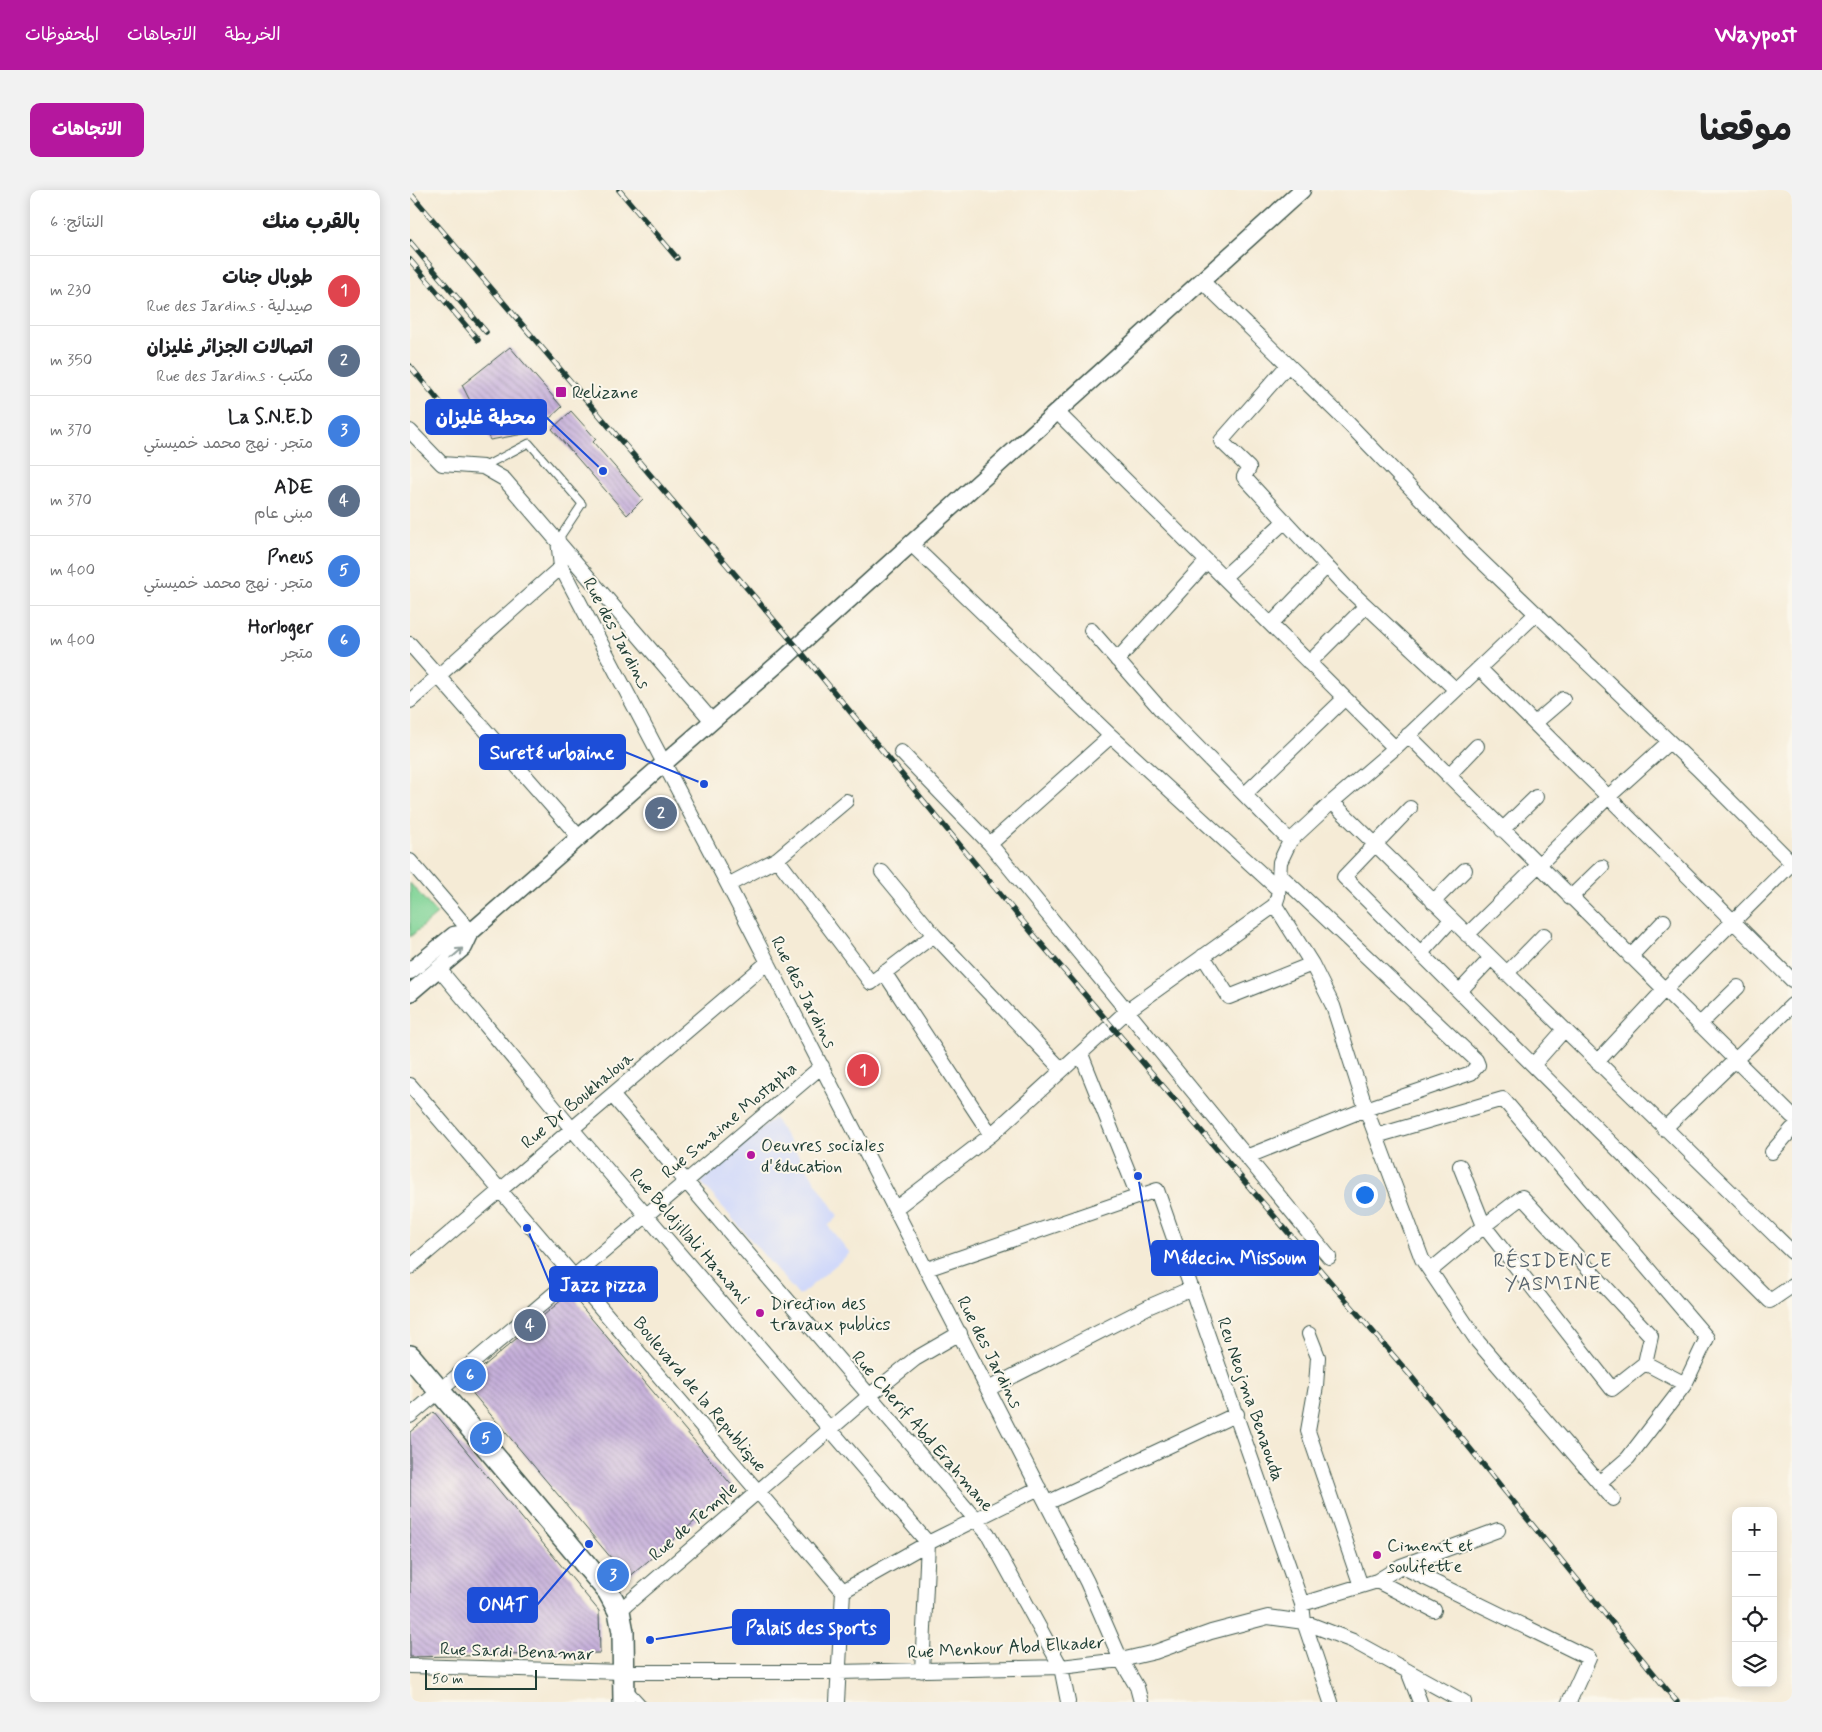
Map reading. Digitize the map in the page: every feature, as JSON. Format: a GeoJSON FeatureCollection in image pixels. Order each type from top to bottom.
{"type":"FeatureCollection","features":[{"type":"Feature","properties":{"kind":"main road"},"geometry":{"type":"LineString","coordinates":[[410,1356],[608,1591],[619,1611],[623,1632],[624,1686]]}},
{"type":"Feature","properties":{"kind":"street"},"geometry":{"type":"LineString","coordinates":[[410,993],[464,947],[471,932],[712,722],[910,543],[1058,413],[1302,190]]}},
{"type":"Feature","properties":{"kind":"street"},"geometry":{"type":"LineString","coordinates":[[1203,282],[1349,424],[1472,552],[1537,613],[1792,863],[1664,990],[1596,1062]]}},
{"type":"Feature","properties":{"kind":"street"},"geometry":{"type":"LineString","coordinates":[[1288,365],[1221,441],[1249,468],[1244,477],[1284,521],[1366,606],[1456,690]]}},
{"type":"Feature","properties":{"kind":"street"},"geometry":{"type":"LineString","coordinates":[[1058,413],[1395,748]]}},
{"type":"Feature","properties":{"kind":"street"},"geometry":{"type":"LineString","coordinates":[[410,430],[442,464],[483,467],[504,479],[712,722]]}},
{"type":"Feature","properties":{"kind":"street"},"geometry":{"type":"LineString","coordinates":[[1224,577],[1284,521]]}},
{"type":"Feature","properties":{"kind":"street","name":"Rue des Jardins"},"geometry":{"type":"LineString","coordinates":[[558,540],[561,567],[665,763],[1047,1503],[1087,1582],[1121,1660],[1137,1687],[1141,1702]]}},
{"type":"Feature","properties":{"kind":"street"},"geometry":{"type":"LineString","coordinates":[[910,543],[1111,736],[1278,889]]}},
{"type":"Feature","properties":{"kind":"street"},"geometry":{"type":"LineString","coordinates":[[1117,660],[1207,561]]}},
{"type":"Feature","properties":{"kind":"street"},"geometry":{"type":"LineString","coordinates":[[1270,624],[1327,566]]}},
{"type":"Feature","properties":{"kind":"street"},"geometry":{"type":"LineString","coordinates":[[410,701],[561,567]]}},
{"type":"Feature","properties":{"kind":"street"},"geometry":{"type":"LineString","coordinates":[[1309,663],[1366,606]]}},
{"type":"Feature","properties":{"kind":"street"},"geometry":{"type":"LineString","coordinates":[[896,1208],[991,1134],[1127,1011],[1275,905],[1278,896],[1280,862],[1290,841],[1408,736],[1537,613]]}},
{"type":"Feature","properties":{"kind":"street"},"geometry":{"type":"LineString","coordinates":[[1091,630],[1162,711],[1290,841]]}},
{"type":"Feature","properties":{"kind":"street"},"geometry":{"type":"LineString","coordinates":[[410,644],[579,837]]}},
{"type":"Feature","properties":{"kind":"street"},"geometry":{"type":"LineString","coordinates":[[1480,668],[1792,980]]}},
{"type":"Feature","properties":{"kind":"street"},"geometry":{"type":"LineString","coordinates":[[1245,794],[1345,698]]}},
{"type":"Feature","properties":{"kind":"street"},"geometry":{"type":"LineString","coordinates":[[1535,723],[1563,699]]}},
{"type":"Feature","properties":{"kind":"street"},"geometry":{"type":"LineString","coordinates":[[990,844],[1111,736]]}},
{"type":"Feature","properties":{"kind":"street"},"geometry":{"type":"LineString","coordinates":[[1408,736],[1537,866],[1792,1116]]}},
{"type":"Feature","properties":{"kind":"street"},"geometry":{"type":"LineString","coordinates":[[1467,935],[1608,797],[1669,742]]}},
{"type":"Feature","properties":{"kind":"street"},"geometry":{"type":"LineString","coordinates":[[1448,776],[1477,746]]}},
{"type":"Feature","properties":{"kind":"street"},"geometry":{"type":"LineString","coordinates":[[901,752],[990,844],[1329,1257]]}},
{"type":"Feature","properties":{"kind":"street"},"geometry":{"type":"LineString","coordinates":[[1502,830],[1536,797]]}},
{"type":"Feature","properties":{"kind":"street"},"geometry":{"type":"LineString","coordinates":[[728,885],[777,859],[846,802]]}},
{"type":"Feature","properties":{"kind":"street"},"geometry":{"type":"LineString","coordinates":[[1332,802],[1664,1129],[1792,1252]]}},
{"type":"Feature","properties":{"kind":"street"},"geometry":{"type":"LineString","coordinates":[[1410,808],[1344,877],[1770,1301],[1792,1286]]}},
{"type":"Feature","properties":{"kind":"street"},"geometry":{"type":"LineString","coordinates":[[777,859],[871,983],[934,935]]}},
{"type":"Feature","properties":{"kind":"street"},"geometry":{"type":"LineString","coordinates":[[410,862],[471,932]]}},
{"type":"Feature","properties":{"kind":"street"},"geometry":{"type":"LineString","coordinates":[[1570,898],[1602,867]]}},
{"type":"Feature","properties":{"kind":"street"},"geometry":{"type":"LineString","coordinates":[[1433,902],[1465,870]]}},
{"type":"Feature","properties":{"kind":"street"},"geometry":{"type":"LineString","coordinates":[[882,872],[934,935],[1061,1069]]}},
{"type":"Feature","properties":{"kind":"street"},"geometry":{"type":"LineString","coordinates":[[1246,1157],[1366,1109],[1477,1070],[1476,1060],[1279,874]]}},
{"type":"Feature","properties":{"kind":"street"},"geometry":{"type":"LineString","coordinates":[[1275,905],[1312,964],[1333,1006],[1366,1109],[1422,1259],[1478,1342],[1613,1499]]}},
{"type":"Feature","properties":{"kind":"street"},"geometry":{"type":"LineString","coordinates":[[1421,953],[1452,920]]}},
{"type":"Feature","properties":{"kind":"street"},"geometry":{"type":"LineString","coordinates":[[1630,957],[1664,921]]}},
{"type":"Feature","properties":{"kind":"street"},"geometry":{"type":"LineString","coordinates":[[410,971],[454,935],[471,932]]}},
{"type":"Feature","properties":{"kind":"street"},"geometry":{"type":"LineString","coordinates":[[1506,974],[1544,935]]}},
{"type":"Feature","properties":{"kind":"street"},"geometry":{"type":"LineString","coordinates":[[1203,956],[1229,997],[1312,964]]}},
{"type":"Feature","properties":{"kind":"street"},"geometry":{"type":"LineString","coordinates":[[1460,991],[1491,958]]}},
{"type":"Feature","properties":{"kind":"street","name":"Rue Dr Boukhaloua"},"geometry":{"type":"LineString","coordinates":[[410,1267],[768,962]]}},
{"type":"Feature","properties":{"kind":"street","name":"Rue Beldjillali Hamani"},"geometry":{"type":"LineString","coordinates":[[439,969],[572,1129],[928,1543]]}},
{"type":"Feature","properties":{"kind":"street"},"geometry":{"type":"LineString","coordinates":[[884,972],[991,1134]]}},
{"type":"Feature","properties":{"kind":"street"},"geometry":{"type":"LineString","coordinates":[[1699,1025],[1738,987]]}},
{"type":"Feature","properties":{"kind":"street"},"geometry":{"type":"LineString","coordinates":[[1664,1129],[1792,1005]]}},
{"type":"Feature","properties":{"kind":"street"},"geometry":{"type":"LineString","coordinates":[[1534,1064],[1564,1030]]}},
{"type":"Feature","properties":{"kind":"street"},"geometry":{"type":"LineString","coordinates":[[927,1269],[1138,1196],[1081,1054]]}},
{"type":"Feature","properties":{"kind":"street","name":"Rue Smaine Mostapha"},"geometry":{"type":"LineString","coordinates":[[410,1416],[822,1066]]}},
{"type":"Feature","properties":{"kind":"street","name":"Boulevard de la Republique"},"geometry":{"type":"LineString","coordinates":[[410,1085],[843,1591]]}},
{"type":"Feature","properties":{"kind":"street","name":"Rue Cherif Abd Erahmane"},"geometry":{"type":"LineString","coordinates":[[612,1095],[988,1534],[1061,1667],[1068,1702]]}},
{"type":"Feature","properties":{"kind":"street"},"geometry":{"type":"LineString","coordinates":[[1376,1136],[1503,1099],[1707,1338],[1686,1384],[1628,1458],[1600,1483]]}},
{"type":"Feature","properties":{"kind":"street"},"geometry":{"type":"LineString","coordinates":[[1772,1152],[1792,1129]]}},
{"type":"Feature","properties":{"kind":"street"},"geometry":{"type":"LineString","coordinates":[[1430,1271],[1484,1226],[1522,1197],[1651,1336],[1645,1363],[1612,1389],[1484,1226],[1460,1166]]}},
{"type":"Feature","properties":{"kind":"street","name":"Reu Neojma Benaouda"},"geometry":{"type":"LineString","coordinates":[[1138,1196],[1157,1190],[1302,1604],[1304,1622],[1331,1702]]}},
{"type":"Feature","properties":{"kind":"street"},"geometry":{"type":"LineString","coordinates":[[988,1389],[1150,1306],[1192,1288]]}},
{"type":"Feature","properties":{"kind":"street","name":"Rue de Temple"},"geometry":{"type":"LineString","coordinates":[[619,1611],[757,1490],[869,1396],[915,1359],[960,1333]]}},
{"type":"Feature","properties":{"kind":"street"},"geometry":{"type":"LineString","coordinates":[[1309,1334],[1318,1357],[1316,1386],[1308,1431],[1361,1586]]}},
{"type":"Feature","properties":{"kind":"street"},"geometry":{"type":"LineString","coordinates":[[1645,1363],[1686,1384]]}},
{"type":"Feature","properties":{"kind":"street"},"geometry":{"type":"LineString","coordinates":[[1047,1503],[1237,1414]]}},
{"type":"Feature","properties":{"kind":"street"},"geometry":{"type":"LineString","coordinates":[[837,1702],[843,1591],[928,1543],[1039,1488]]}},
{"type":"Feature","properties":{"kind":"street"},"geometry":{"type":"LineString","coordinates":[[1302,1604],[1377,1581],[1401,1566],[1498,1530]]}},
{"type":"Feature","properties":{"kind":"street"},"geometry":{"type":"LineString","coordinates":[[922,1671],[928,1543]]}},
{"type":"Feature","properties":{"kind":"street"},"geometry":{"type":"LineString","coordinates":[[1401,1566],[1589,1658],[1569,1702]]}},
{"type":"Feature","properties":{"kind":"street"},"geometry":{"type":"LineString","coordinates":[[1377,1581],[1434,1610]]}},
{"type":"Feature","properties":{"kind":"street","name":"Rue Menkour Abd Elkader"},"geometry":{"type":"LineString","coordinates":[[624,1686],[839,1672],[1061,1667],[1121,1660],[1268,1617],[1304,1622],[1353,1640],[1464,1702]]}},
{"type":"Feature","properties":{"kind":"street","name":"Rue Sardi Benamar"},"geometry":{"type":"LineString","coordinates":[[410,1666],[624,1686]]}},
{"type":"Feature","properties":{"kind":"street"},"geometry":{"type":"LineString","coordinates":[[1408,1671],[1420,1702]]}},
{"type":"Feature","properties":{"kind":"lane"},"geometry":{"type":"LineString","coordinates":[[483,467],[529,443],[582,504],[558,540]]}},
{"type":"Feature","properties":{"kind":"lane"},"geometry":{"type":"LineString","coordinates":[[624,1686],[641,1702]]}},
{"type":"Feature","properties":{"kind":"shaded area"},"geometry":{"type":"Polygon","coordinates":[[[774,1118],[838,1216],[828,1226],[850,1253],[799,1296],[701,1182],[774,1118]]]}},
{"type":"Feature","properties":{"kind":"green space"},"geometry":{"type":"Polygon","coordinates":[[[410,883],[437,914],[410,937],[410,883]]]}},
{"type":"Feature","properties":{"kind":"building"},"geometry":{"type":"Polygon","coordinates":[[[510,347],[562,407],[535,432],[490,440],[462,385],[510,347]]]}},
{"type":"Feature","properties":{"kind":"building"},"geometry":{"type":"Polygon","coordinates":[[[571,411],[596,439],[593,442],[643,499],[627,515],[552,429],[571,411]]]}},
{"type":"Feature","properties":{"kind":"building"},"geometry":{"type":"Polygon","coordinates":[[[570,1293],[734,1488],[628,1578],[464,1383],[570,1293]]]}},
{"type":"Feature","properties":{"kind":"building"},"geometry":{"type":"Polygon","coordinates":[[[434,1412],[599,1611],[600,1653],[410,1657],[410,1432],[434,1412]]]}},
{"type":"Feature","properties":{"kind":"railway"},"geometry":{"type":"LineString","coordinates":[[619,190],[677,258]]}},
{"type":"Feature","properties":{"kind":"railway"},"geometry":{"type":"LineString","coordinates":[[410,193],[797,647],[1038,940],[1410,1375],[1677,1702]]}},
{"type":"Feature","properties":{"kind":"railway"},"geometry":{"type":"LineString","coordinates":[[410,242],[486,332]]}},
{"type":"Feature","properties":{"kind":"railway"},"geometry":{"type":"LineString","coordinates":[[410,260],[478,340]]}},
{"type":"Feature","properties":{"kind":"railway"},"geometry":{"type":"LineString","coordinates":[[410,366],[459,425]]}},
{"type":"Feature","properties":{"kind":"place","name":"Relizane"},"geometry":{"type":"Point","coordinates":[561,392]}},
{"type":"Feature","properties":{"kind":"place","name":"محطة غليزان"},"geometry":{"type":"Point","coordinates":[603,471]}},
{"type":"Feature","properties":{"kind":"place","name":"Sureté urbaine"},"geometry":{"type":"Point","coordinates":[704,784]}},
{"type":"Feature","properties":{"kind":"place","name":"اتصالات الجزائر غليزان"},"geometry":{"type":"Point","coordinates":[661,813]}},
{"type":"Feature","properties":{"kind":"place","name":"طوبال جنات"},"geometry":{"type":"Point","coordinates":[863,1070]}},
{"type":"Feature","properties":{"kind":"place","name":"Oeuvres sociales d'éducation"},"geometry":{"type":"Point","coordinates":[751,1155]}},
{"type":"Feature","properties":{"kind":"place","name":"Médecin Missoum"},"geometry":{"type":"Point","coordinates":[1138,1176]}},
{"type":"Feature","properties":{"kind":"place","name":"Jazz pizza"},"geometry":{"type":"Point","coordinates":[527,1228]}},
{"type":"Feature","properties":{"kind":"place","name":"Direction des travaux publics"},"geometry":{"type":"Point","coordinates":[760,1313]}},
{"type":"Feature","properties":{"kind":"place","name":"ADE"},"geometry":{"type":"Point","coordinates":[530,1325]}},
{"type":"Feature","properties":{"kind":"place","name":"Horloger"},"geometry":{"type":"Point","coordinates":[470,1375]}},
{"type":"Feature","properties":{"kind":"place","name":"Pneus"},"geometry":{"type":"Point","coordinates":[486,1438]}},
{"type":"Feature","properties":{"kind":"place","name":"ONAT"},"geometry":{"type":"Point","coordinates":[589,1544]}},
{"type":"Feature","properties":{"kind":"place","name":"Ciment et soulifette"},"geometry":{"type":"Point","coordinates":[1377,1555]}},
{"type":"Feature","properties":{"kind":"place","name":"La S.N.E.D"},"geometry":{"type":"Point","coordinates":[613,1575]}},
{"type":"Feature","properties":{"kind":"place","name":"Palais des sports"},"geometry":{"type":"Point","coordinates":[650,1640]}},
{"type":"Feature","properties":{"kind":"district","name":"RÉSIDENCE YASMINE"},"geometry":{"type":"Point","coordinates":[1553,1272]}}]}
